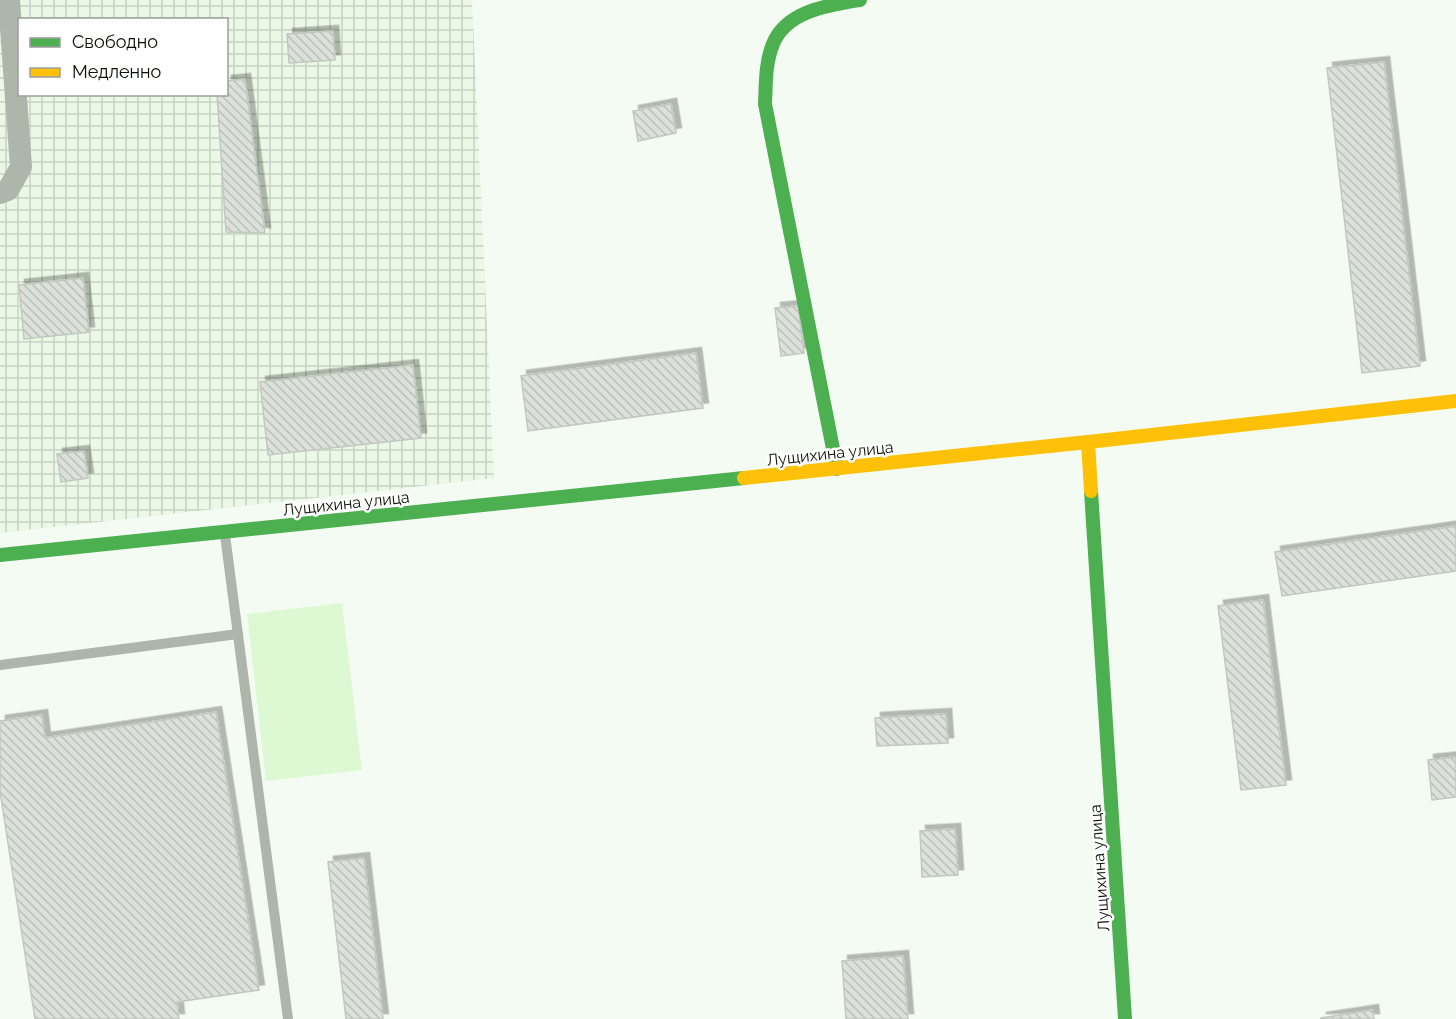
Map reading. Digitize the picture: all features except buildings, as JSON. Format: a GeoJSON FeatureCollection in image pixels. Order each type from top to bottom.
{"type":"FeatureCollection","features":[{"type":"Feature","properties":{"kind":"street"},"geometry":{"type":"LineString","coordinates":[[0,193],[8,190],[21,167],[9,0]]}},
{"type":"Feature","properties":{"kind":"street"},"geometry":{"type":"LineString","coordinates":[[837,469],[765,104],[767,69],[776,37],[802,13],[838,3],[860,0]]}},
{"type":"Feature","properties":{"kind":"street"},"geometry":{"type":"LineString","coordinates":[[1088,442],[1456,400]]}},
{"type":"Feature","properties":{"kind":"street","name":"Лущихина улица"},"geometry":{"type":"LineString","coordinates":[[0,555],[1088,442],[1125,1019]]}},
{"type":"Feature","properties":{"kind":"lane"},"geometry":{"type":"LineString","coordinates":[[225,532],[288,1019]]}},
{"type":"Feature","properties":{"kind":"lane"},"geometry":{"type":"LineString","coordinates":[[0,665],[238,634]]}},
{"type":"Feature","properties":{"kind":"shaded area"},"geometry":{"type":"Polygon","coordinates":[[[0,0],[472,0],[494,478],[0,533],[0,0]]]}},
{"type":"Feature","properties":{"kind":"green space"},"geometry":{"type":"Polygon","coordinates":[[[342,603],[362,770],[266,781],[247,614],[342,603]]]}},
{"type":"Feature","properties":{"kind":"traffic: fast"},"geometry":{"type":"LineString","coordinates":[[837,469],[765,104],[766,82],[773,44],[788,24],[822,7],[860,0]]}},
{"type":"Feature","properties":{"kind":"traffic: fast"},"geometry":{"type":"LineString","coordinates":[[0,555],[744,478]]}},
{"type":"Feature","properties":{"kind":"traffic: fast"},"geometry":{"type":"LineString","coordinates":[[1091,491],[1125,1019]]}},
{"type":"Feature","properties":{"kind":"traffic: slow"},"geometry":{"type":"LineString","coordinates":[[1088,442],[1456,401]]}},
{"type":"Feature","properties":{"kind":"traffic: slow"},"geometry":{"type":"LineString","coordinates":[[744,478],[1088,442],[1091,491]]}}]}
